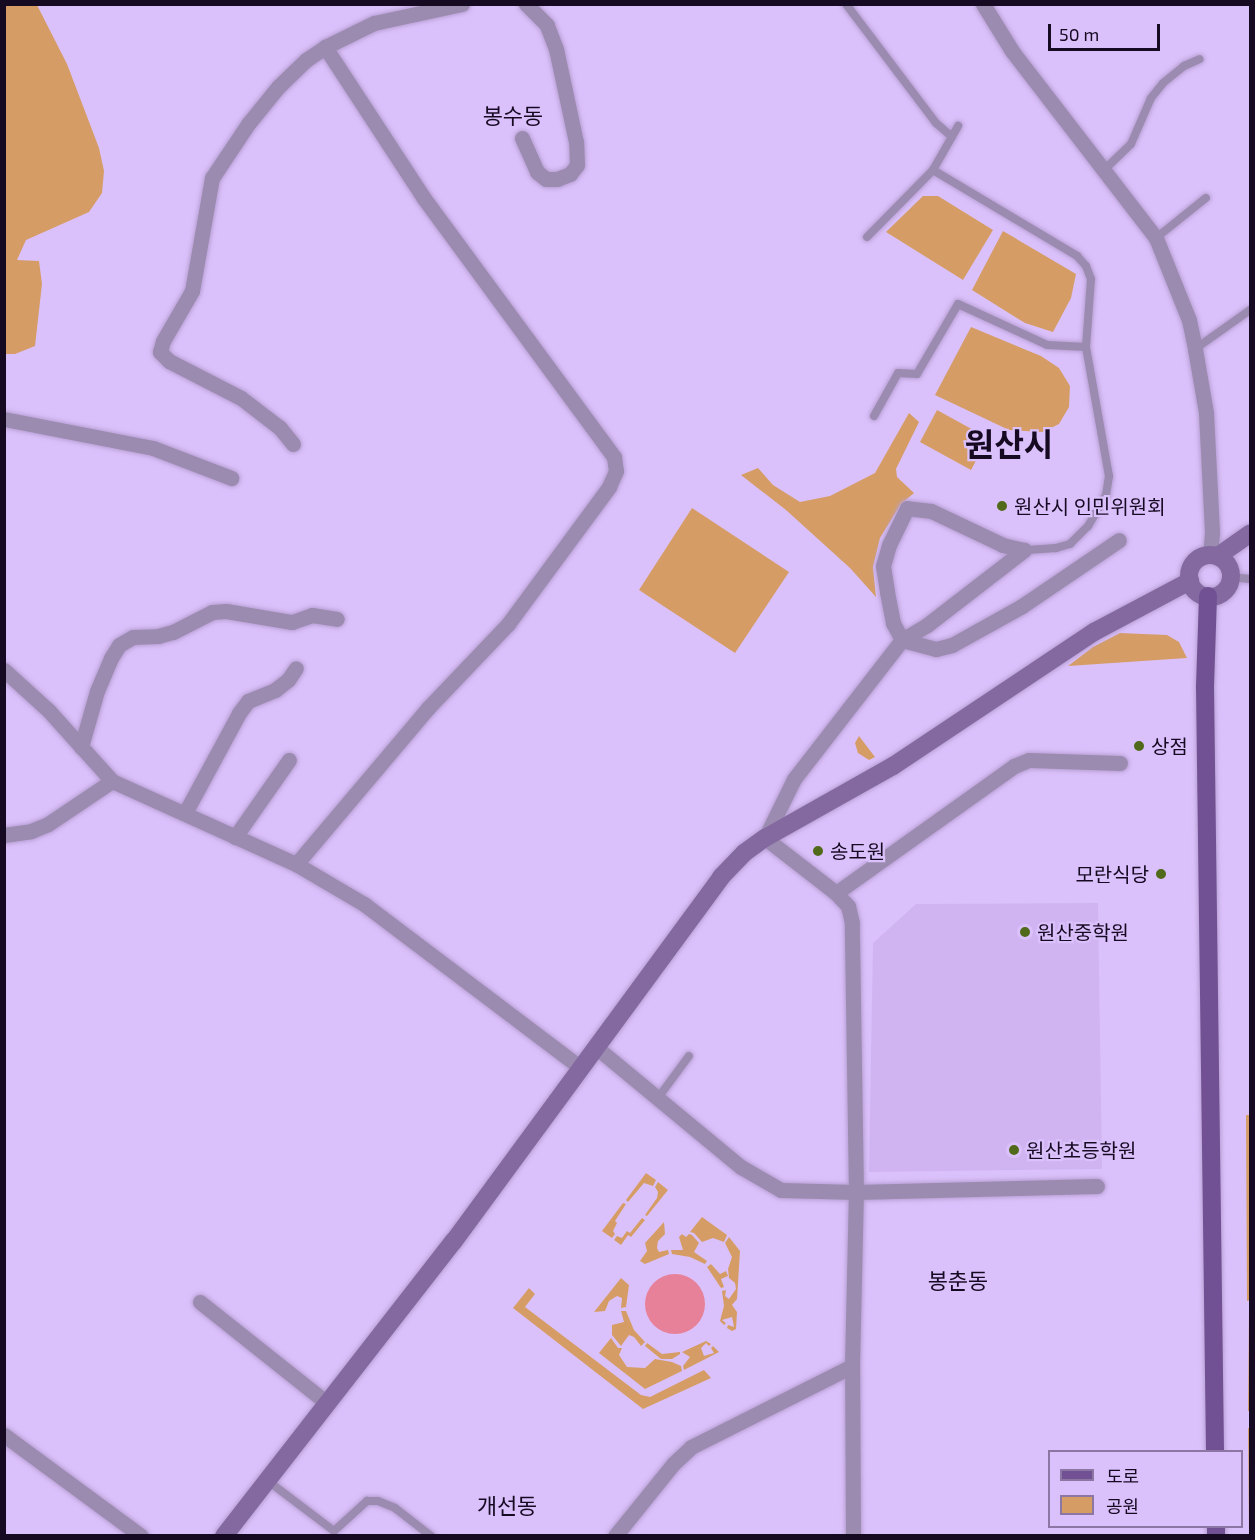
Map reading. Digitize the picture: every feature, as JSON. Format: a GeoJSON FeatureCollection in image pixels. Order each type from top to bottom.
{"type":"FeatureCollection","features":[{"type":"Feature","properties":{"kind":"main road"},"geometry":{"type":"LineString","coordinates":[[1214,555],[1227,565],[1231,577],[1221,594],[1208,596],[1196,592],[1190,581],[1193,563],[1214,555],[1251,534]]}},
{"type":"Feature","properties":{"kind":"main road"},"geometry":{"type":"LineString","coordinates":[[224,1536],[461,1231],[721,877],[744,853],[765,838],[893,766],[1094,632],[1190,581]]}},
{"type":"Feature","properties":{"kind":"main road"},"geometry":{"type":"LineString","coordinates":[[1208,596],[1205,687],[1215,1450]]}},
{"type":"Feature","properties":{"kind":"street"},"geometry":{"type":"LineString","coordinates":[[293,444],[280,428],[240,398],[174,364],[160,352],[163,340],[192,291],[212,178],[248,124],[278,87],[306,60],[325,47],[374,23],[462,4]]}},
{"type":"Feature","properties":{"kind":"street"},"geometry":{"type":"LineString","coordinates":[[522,138],[537,172],[546,179],[557,179],[570,174],[577,165],[576,142],[556,49],[547,25],[526,4]]}},
{"type":"Feature","properties":{"kind":"street"},"geometry":{"type":"LineString","coordinates":[[983,4],[1012,51],[1156,238],[1189,320],[1195,349],[1206,412],[1214,555]]}},
{"type":"Feature","properties":{"kind":"street"},"geometry":{"type":"LineString","coordinates":[[296,864],[428,708],[508,624],[609,487],[616,471],[614,457],[423,197],[325,47]]}},
{"type":"Feature","properties":{"kind":"street"},"geometry":{"type":"LineString","coordinates":[[4,419],[153,448],[231,478]]}},
{"type":"Feature","properties":{"kind":"street"},"geometry":{"type":"LineString","coordinates":[[1024,550],[1003,545],[931,511],[907,508],[889,545],[883,566],[893,623],[902,640],[936,649],[952,645],[1022,606],[1119,540]]}},
{"type":"Feature","properties":{"kind":"street"},"geometry":{"type":"LineString","coordinates":[[853,1536],[852,1366],[856,1192],[852,923],[849,906],[836,892],[765,838],[794,778],[902,640],[927,625],[1024,550]]}},
{"type":"Feature","properties":{"kind":"street"},"geometry":{"type":"LineString","coordinates":[[81,747],[97,691],[111,658],[119,645],[133,637],[158,636],[173,632],[212,612],[225,611],[292,622],[312,615],[337,618]]}},
{"type":"Feature","properties":{"kind":"street"},"geometry":{"type":"LineString","coordinates":[[185,813],[239,713],[248,701],[275,690],[288,680],[296,668]]}},
{"type":"Feature","properties":{"kind":"street"},"geometry":{"type":"LineString","coordinates":[[4,670],[49,711],[112,781],[296,864],[364,903],[581,1068]]}},
{"type":"Feature","properties":{"kind":"street"},"geometry":{"type":"LineString","coordinates":[[235,837],[289,760]]}},
{"type":"Feature","properties":{"kind":"street"},"geometry":{"type":"LineString","coordinates":[[836,892],[1014,766],[1029,760],[1120,763]]}},
{"type":"Feature","properties":{"kind":"street"},"geometry":{"type":"LineString","coordinates":[[4,835],[31,831],[48,824],[112,781]]}},
{"type":"Feature","properties":{"kind":"street"},"geometry":{"type":"LineString","coordinates":[[597,1048],[741,1167],[781,1190],[856,1192],[1097,1186]]}},
{"type":"Feature","properties":{"kind":"street"},"geometry":{"type":"LineString","coordinates":[[200,1302],[327,1404]]}},
{"type":"Feature","properties":{"kind":"street"},"geometry":{"type":"LineString","coordinates":[[615,1536],[674,1464],[691,1447],[852,1366]]}},
{"type":"Feature","properties":{"kind":"street"},"geometry":{"type":"LineString","coordinates":[[4,1435],[141,1536]]}},
{"type":"Feature","properties":{"kind":"lane"},"geometry":{"type":"LineString","coordinates":[[846,4],[936,123],[952,138]]}},
{"type":"Feature","properties":{"kind":"lane"},"geometry":{"type":"LineString","coordinates":[[1104,170],[1131,144],[1151,98],[1163,83],[1184,66],[1200,58]]}},
{"type":"Feature","properties":{"kind":"lane"},"geometry":{"type":"LineString","coordinates":[[867,237],[933,170],[958,126]]}},
{"type":"Feature","properties":{"kind":"lane"},"geometry":{"type":"LineString","coordinates":[[933,170],[1082,261],[1091,279],[1086,347],[1109,476],[1106,495],[1088,526],[1070,544],[1056,548],[1024,550]]}},
{"type":"Feature","properties":{"kind":"lane"},"geometry":{"type":"LineString","coordinates":[[1156,238],[1206,198]]}},
{"type":"Feature","properties":{"kind":"lane"},"geometry":{"type":"LineString","coordinates":[[874,416],[898,373],[918,374],[958,304],[1047,345],[1086,347]]}},
{"type":"Feature","properties":{"kind":"lane"},"geometry":{"type":"LineString","coordinates":[[1195,349],[1251,309]]}},
{"type":"Feature","properties":{"kind":"lane"},"geometry":{"type":"LineString","coordinates":[[1231,577],[1251,579]]}},
{"type":"Feature","properties":{"kind":"lane"},"geometry":{"type":"LineString","coordinates":[[658,1098],[689,1056]]}},
{"type":"Feature","properties":{"kind":"lane"},"geometry":{"type":"LineString","coordinates":[[268,1481],[334,1531],[368,1502],[378,1501],[395,1509],[431,1536]]}},
{"type":"Feature","properties":{"kind":"shaded area"},"geometry":{"type":"Polygon","coordinates":[[[1098,903],[1102,1169],[869,1172],[873,943],[916,904],[1098,903]]]}},
{"type":"Feature","properties":{"kind":"shaded area"},"geometry":{"type":"Polygon","coordinates":[[[675,1274],[687,1276],[700,1287],[705,1304],[703,1316],[692,1329],[675,1334],[663,1332],[650,1321],[645,1304],[647,1292],[658,1279],[675,1274]]]}},
{"type":"Feature","properties":{"kind":"green space"},"geometry":{"type":"Polygon","coordinates":[[[4,5],[37,5],[67,64],[99,148],[104,171],[102,193],[89,212],[26,240],[17,260],[39,261],[42,284],[35,346],[15,354],[4,354],[4,5]]]}},
{"type":"Feature","properties":{"kind":"green space"},"geometry":{"type":"Polygon","coordinates":[[[923,196],[938,196],[993,230],[963,280],[886,232],[923,196]]]}},
{"type":"Feature","properties":{"kind":"green space"},"geometry":{"type":"Polygon","coordinates":[[[1003,231],[1076,274],[1071,298],[1053,332],[1025,323],[972,290],[1003,231]]]}},
{"type":"Feature","properties":{"kind":"green space"},"geometry":{"type":"Polygon","coordinates":[[[971,327],[1041,356],[1059,368],[1070,386],[1069,407],[1059,424],[1043,432],[1009,430],[935,395],[971,327]]]}},
{"type":"Feature","properties":{"kind":"green space"},"geometry":{"type":"Polygon","coordinates":[[[937,410],[988,438],[971,470],[920,442],[937,410]]]}},
{"type":"Feature","properties":{"kind":"green space"},"geometry":{"type":"Polygon","coordinates":[[[909,413],[919,422],[896,469],[897,477],[914,493],[901,504],[880,538],[873,567],[876,597],[850,568],[786,510],[741,475],[758,468],[773,485],[800,502],[830,496],[875,473],[909,413]]]}},
{"type":"Feature","properties":{"kind":"green space"},"geometry":{"type":"Polygon","coordinates":[[[692,508],[789,572],[735,653],[639,590],[692,508]]]}},
{"type":"Feature","properties":{"kind":"green space"},"geometry":{"type":"Polygon","coordinates":[[[1120,633],[1167,635],[1179,642],[1187,658],[1068,666],[1093,647],[1120,633]]]}},
{"type":"Feature","properties":{"kind":"green space"},"geometry":{"type":"Polygon","coordinates":[[[859,736],[875,757],[869,760],[858,753],[855,743],[859,736]]]}},
{"type":"Feature","properties":{"kind":"green space"},"geometry":{"type":"Polygon","coordinates":[[[1246,1115],[1250,1115],[1250,1300],[1247,1301],[1246,1115]]]}},
{"type":"Feature","properties":{"kind":"green space"},"geometry":{"type":"Polygon","coordinates":[[[646,1173],[656,1180],[653,1186],[644,1183],[628,1202],[626,1200],[646,1173]]]}},
{"type":"Feature","properties":{"kind":"green space"},"geometry":{"type":"Polygon","coordinates":[[[658,1182],[668,1190],[647,1216],[645,1215],[657,1198],[658,1192],[655,1187],[658,1182]]]}},
{"type":"Feature","properties":{"kind":"green space"},"geometry":{"type":"Polygon","coordinates":[[[623,1203],[626,1204],[615,1221],[617,1223],[612,1238],[602,1231],[623,1203]]]}},
{"type":"Feature","properties":{"kind":"green space"},"geometry":{"type":"Polygon","coordinates":[[[702,1217],[727,1235],[724,1242],[713,1238],[702,1242],[690,1232],[702,1217]]]}},
{"type":"Feature","properties":{"kind":"green space"},"geometry":{"type":"Polygon","coordinates":[[[642,1218],[645,1220],[631,1237],[628,1235],[621,1245],[614,1240],[617,1236],[622,1238],[627,1231],[630,1233],[642,1218]]]}},
{"type":"Feature","properties":{"kind":"green space"},"geometry":{"type":"Polygon","coordinates":[[[664,1222],[665,1234],[658,1241],[657,1248],[659,1252],[668,1250],[669,1254],[645,1264],[640,1261],[647,1251],[645,1243],[664,1222]]]}},
{"type":"Feature","properties":{"kind":"green space"},"geometry":{"type":"Polygon","coordinates":[[[682,1234],[686,1237],[689,1234],[692,1235],[699,1243],[694,1252],[707,1261],[705,1264],[690,1257],[672,1254],[671,1250],[683,1250],[679,1237],[682,1234]]]}},
{"type":"Feature","properties":{"kind":"green space"},"geometry":{"type":"Polygon","coordinates":[[[729,1237],[740,1251],[737,1299],[732,1305],[737,1312],[736,1329],[732,1331],[727,1328],[728,1325],[734,1327],[732,1317],[722,1320],[726,1323],[724,1325],[720,1321],[724,1306],[722,1291],[726,1290],[725,1296],[729,1299],[736,1289],[735,1283],[729,1278],[728,1269],[732,1257],[725,1243],[729,1237]]]}},
{"type":"Feature","properties":{"kind":"green space"},"geometry":{"type":"Polygon","coordinates":[[[711,1264],[720,1274],[726,1271],[728,1276],[721,1279],[724,1287],[721,1288],[707,1267],[711,1264]]]}},
{"type":"Feature","properties":{"kind":"green space"},"geometry":{"type":"Polygon","coordinates":[[[621,1278],[629,1285],[626,1307],[621,1308],[622,1298],[617,1296],[609,1301],[605,1311],[594,1312],[621,1278]]]}},
{"type":"Feature","properties":{"kind":"green space"},"geometry":{"type":"Polygon","coordinates":[[[529,1288],[535,1294],[525,1307],[641,1395],[650,1397],[704,1370],[711,1378],[643,1409],[513,1308],[529,1288]]]}},
{"type":"Feature","properties":{"kind":"green space"},"geometry":{"type":"Polygon","coordinates":[[[621,1311],[626,1311],[634,1330],[645,1342],[641,1346],[634,1337],[629,1335],[621,1346],[612,1335],[612,1325],[624,1322],[621,1311]]]}},
{"type":"Feature","properties":{"kind":"green space"},"geometry":{"type":"Polygon","coordinates":[[[1249,1311],[1250,1411],[1248,1411],[1249,1311]]]}},
{"type":"Feature","properties":{"kind":"green space"},"geometry":{"type":"Polygon","coordinates":[[[611,1338],[618,1348],[622,1348],[619,1355],[627,1367],[645,1368],[655,1359],[681,1366],[682,1371],[645,1389],[599,1353],[611,1338]]]}},
{"type":"Feature","properties":{"kind":"green space"},"geometry":{"type":"Polygon","coordinates":[[[706,1341],[711,1344],[709,1346],[706,1343],[701,1348],[704,1356],[714,1353],[711,1348],[713,1346],[719,1352],[684,1370],[683,1366],[690,1357],[682,1352],[706,1341]]]}},
{"type":"Feature","properties":{"kind":"green space"},"geometry":{"type":"Polygon","coordinates":[[[647,1343],[662,1354],[680,1352],[680,1354],[672,1359],[661,1359],[645,1346],[647,1343]]]}},
{"type":"Feature","properties":{"kind":"green space"},"geometry":{"type":"Polygon","coordinates":[[[1248,1428],[1250,1428],[1250,1536],[1249,1535],[1248,1428]]]}},
{"type":"Feature","properties":{"kind":"place","name":"원산시 인민위원회"},"geometry":{"type":"Point","coordinates":[1002,506]}},
{"type":"Feature","properties":{"kind":"place","name":"상점"},"geometry":{"type":"Point","coordinates":[1139,746]}},
{"type":"Feature","properties":{"kind":"place","name":"송도원"},"geometry":{"type":"Point","coordinates":[818,851]}},
{"type":"Feature","properties":{"kind":"place","name":"모란식당"},"geometry":{"type":"Point","coordinates":[1161,874]}},
{"type":"Feature","properties":{"kind":"place","name":"원산중학원"},"geometry":{"type":"Point","coordinates":[1025,932]}},
{"type":"Feature","properties":{"kind":"place","name":"원산초등학원"},"geometry":{"type":"Point","coordinates":[1014,1150]}},
{"type":"Feature","properties":{"kind":"district","name":"봉수동"},"geometry":{"type":"Point","coordinates":[513,116]}},
{"type":"Feature","properties":{"kind":"district","name":"원산시"},"geometry":{"type":"Point","coordinates":[1009,443]}},
{"type":"Feature","properties":{"kind":"district","name":"봉춘동"},"geometry":{"type":"Point","coordinates":[958,1281]}},
{"type":"Feature","properties":{"kind":"district","name":"개선동"},"geometry":{"type":"Point","coordinates":[507,1506]}}]}
